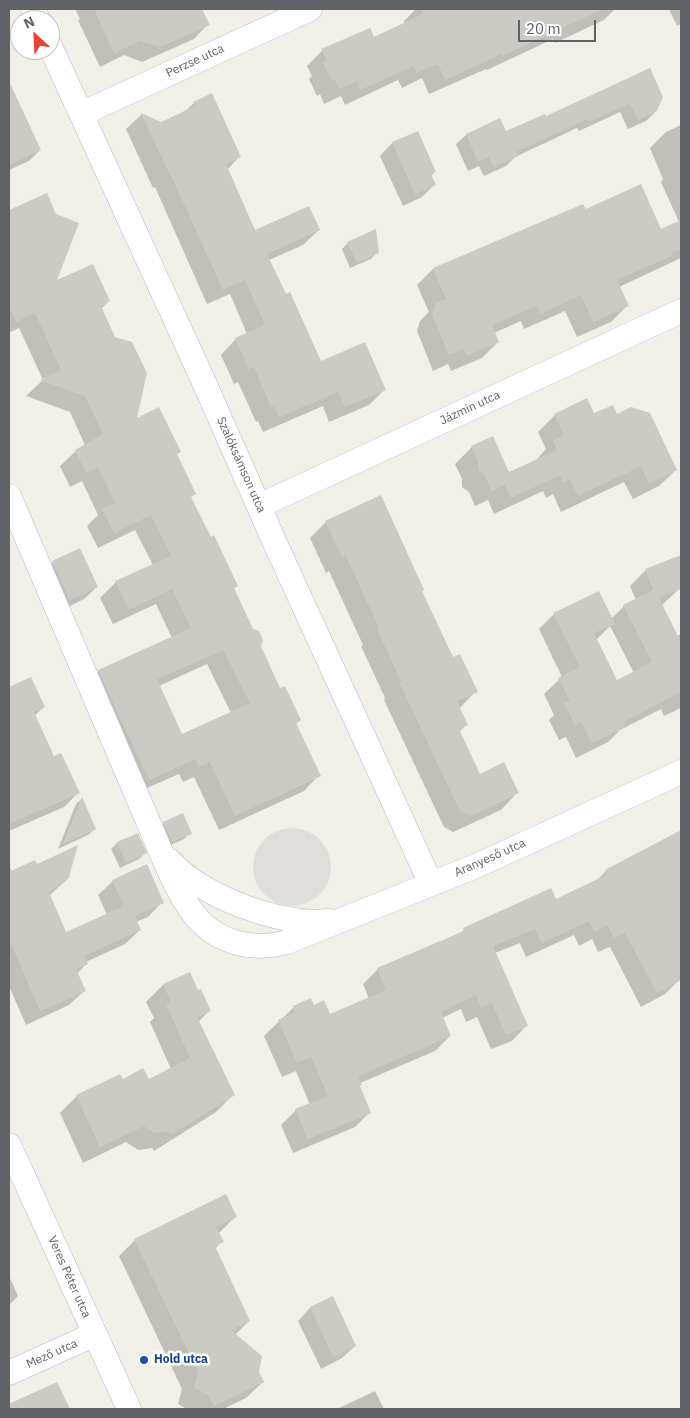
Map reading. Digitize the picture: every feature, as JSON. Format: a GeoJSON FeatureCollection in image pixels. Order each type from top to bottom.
{"type":"FeatureCollection","features":[{"type":"Feature","properties":{"kind":"street","name":"Perzse utca"},"geometry":{"type":"LineString","coordinates":[[81,114],[310,9]]}},
{"type":"Feature","properties":{"kind":"street","name":"Szalóksámson utca"},"geometry":{"type":"LineString","coordinates":[[56,60],[431,884]]}},
{"type":"Feature","properties":{"kind":"street","name":"Jázmin utca"},"geometry":{"type":"LineString","coordinates":[[258,506],[681,311]]}},
{"type":"Feature","properties":{"kind":"street"},"geometry":{"type":"LineString","coordinates":[[9,496],[155,839],[167,857],[186,877],[206,889],[242,905],[274,916],[297,921],[324,921],[349,918]]}},
{"type":"Feature","properties":{"kind":"street","name":"Aranyeső utca"},"geometry":{"type":"LineString","coordinates":[[155,839],[185,902],[206,927],[225,938],[245,945],[266,947],[297,939],[476,866],[681,772]]}},
{"type":"Feature","properties":{"kind":"street","name":"Veres Péter utca"},"geometry":{"type":"LineString","coordinates":[[9,1145],[129,1409]]}},
{"type":"Feature","properties":{"kind":"street","name":"Mező utca"},"geometry":{"type":"LineString","coordinates":[[9,1373],[95,1334]]}},
{"type":"Feature","properties":{"kind":"shaded area"},"geometry":{"type":"Polygon","coordinates":[[[292,828],[307,831],[320,839],[328,852],[331,867],[328,882],[320,895],[307,903],[292,906],[277,903],[264,895],[256,882],[253,867],[256,852],[264,839],[277,831],[292,828]]]}},
{"type":"Feature","properties":{"kind":"building"},"geometry":{"type":"Polygon","coordinates":[[[94,9],[202,9],[210,25],[160,47],[140,41],[114,53],[94,9]]]}},
{"type":"Feature","properties":{"kind":"building"},"geometry":{"type":"Polygon","coordinates":[[[420,9],[603,9],[445,80],[438,64],[417,73],[414,66],[360,90],[357,81],[339,89],[335,80],[332,81],[323,62],[327,61],[321,49],[370,28],[374,37],[423,14],[420,9]]]}},
{"type":"Feature","properties":{"kind":"building"},"geometry":{"type":"Polygon","coordinates":[[[650,68],[663,97],[657,111],[638,120],[630,103],[589,122],[587,119],[516,152],[518,156],[494,167],[489,157],[478,162],[466,134],[500,118],[506,131],[545,114],[546,116],[650,68]]]}},
{"type":"Feature","properties":{"kind":"building"},"geometry":{"type":"Polygon","coordinates":[[[9,81],[41,150],[9,165],[9,81]]]}},
{"type":"Feature","properties":{"kind":"building"},"geometry":{"type":"Polygon","coordinates":[[[212,93],[241,157],[226,164],[255,230],[309,206],[320,230],[267,254],[286,294],[290,292],[321,361],[365,342],[386,390],[345,407],[338,392],[279,417],[274,406],[271,407],[254,367],[249,369],[235,338],[265,325],[245,280],[223,290],[141,113],[161,122],[195,106],[193,102],[212,93]]]}},
{"type":"Feature","properties":{"kind":"building"},"geometry":{"type":"Polygon","coordinates":[[[418,131],[436,172],[431,174],[436,185],[415,194],[392,142],[418,131]]]}},
{"type":"Feature","properties":{"kind":"building"},"geometry":{"type":"Polygon","coordinates":[[[641,184],[661,229],[681,220],[681,249],[672,253],[673,255],[617,280],[629,306],[593,322],[581,295],[540,314],[537,306],[492,325],[499,342],[467,356],[464,349],[449,355],[432,315],[436,303],[446,299],[433,268],[583,204],[586,209],[641,184]]]}},
{"type":"Feature","properties":{"kind":"building"},"geometry":{"type":"Polygon","coordinates":[[[47,193],[56,214],[79,223],[57,280],[93,264],[110,301],[101,306],[115,337],[132,342],[147,373],[137,418],[159,407],[181,452],[177,454],[196,494],[191,497],[211,537],[214,535],[238,586],[234,588],[253,629],[259,631],[263,640],[261,646],[280,688],[285,686],[301,720],[296,723],[321,776],[235,816],[210,762],[199,767],[195,759],[149,780],[98,670],[191,628],[172,589],[129,610],[115,581],[171,556],[151,515],[114,533],[102,509],[115,503],[98,467],[86,473],[75,450],[103,434],[85,396],[40,380],[61,370],[35,313],[16,322],[9,306],[9,210],[47,193]],[[223,650],[157,679],[182,734],[250,703],[223,650]]]}},
{"type":"Feature","properties":{"kind":"building"},"geometry":{"type":"Polygon","coordinates":[[[376,229],[379,253],[357,263],[347,242],[376,229]]]}},
{"type":"Feature","properties":{"kind":"building"},"geometry":{"type":"Polygon","coordinates":[[[587,398],[594,413],[613,405],[617,414],[631,407],[650,413],[677,470],[649,483],[641,466],[578,496],[570,479],[563,482],[560,475],[511,498],[505,484],[492,491],[485,475],[478,470],[478,461],[471,446],[493,436],[509,472],[557,450],[553,441],[564,435],[554,414],[587,398]]]}},
{"type":"Feature","properties":{"kind":"building"},"geometry":{"type":"Polygon","coordinates":[[[381,495],[424,590],[422,591],[453,657],[460,654],[478,692],[457,701],[468,725],[459,729],[480,774],[504,762],[519,793],[471,816],[460,811],[399,682],[401,681],[377,629],[379,628],[346,556],[342,557],[325,521],[381,495]]]}},
{"type":"Feature","properties":{"kind":"building"},"geometry":{"type":"Polygon","coordinates":[[[80,548],[98,587],[70,600],[52,561],[80,548]]]}},
{"type":"Feature","properties":{"kind":"building"},"geometry":{"type":"Polygon","coordinates":[[[681,555],[681,589],[659,598],[681,642],[681,692],[623,722],[625,727],[592,743],[581,722],[575,725],[564,703],[570,700],[558,678],[580,667],[553,613],[599,591],[615,624],[594,633],[617,680],[652,662],[623,605],[653,590],[645,569],[681,555]]]}},
{"type":"Feature","properties":{"kind":"building"},"geometry":{"type":"Polygon","coordinates":[[[31,677],[45,707],[34,712],[54,756],[61,753],[80,793],[9,824],[9,687],[31,677]]]}},
{"type":"Feature","properties":{"kind":"building"},"geometry":{"type":"Polygon","coordinates":[[[82,797],[96,829],[63,844],[82,797]]]}},
{"type":"Feature","properties":{"kind":"building"},"geometry":{"type":"Polygon","coordinates":[[[183,813],[192,834],[172,842],[163,822],[183,813]]]}},
{"type":"Feature","properties":{"kind":"building"},"geometry":{"type":"Polygon","coordinates":[[[681,830],[681,980],[657,993],[625,933],[614,938],[607,925],[594,932],[589,921],[542,943],[535,929],[493,946],[528,1026],[506,1035],[492,1003],[481,1008],[476,995],[441,1012],[451,1036],[358,1076],[371,1113],[308,1139],[295,1109],[328,1096],[311,1057],[297,1063],[278,1020],[295,1012],[293,1006],[311,998],[314,1005],[324,1000],[330,1014],[386,990],[377,968],[464,931],[463,928],[551,888],[556,899],[608,874],[605,870],[681,830]]]}},
{"type":"Feature","properties":{"kind":"building"},"geometry":{"type":"Polygon","coordinates":[[[138,833],[147,853],[126,863],[117,842],[138,833]]]}},
{"type":"Feature","properties":{"kind":"building"},"geometry":{"type":"Polygon","coordinates":[[[78,845],[69,877],[49,892],[66,932],[124,906],[112,880],[147,864],[164,903],[135,916],[141,930],[84,956],[88,964],[76,969],[86,991],[40,1011],[9,939],[9,872],[35,860],[37,864],[78,845]]]}},
{"type":"Feature","properties":{"kind":"building"},"geometry":{"type":"Polygon","coordinates":[[[190,972],[198,990],[201,989],[211,1011],[197,1017],[235,1095],[171,1135],[169,1132],[155,1133],[144,1126],[100,1147],[76,1095],[120,1074],[123,1079],[143,1068],[149,1079],[190,1058],[166,1004],[171,1002],[163,984],[190,972]]]}},
{"type":"Feature","properties":{"kind":"building"},"geometry":{"type":"Polygon","coordinates":[[[226,1194],[237,1217],[216,1227],[224,1242],[215,1246],[250,1321],[231,1330],[262,1356],[259,1372],[264,1382],[214,1406],[209,1396],[194,1387],[198,1372],[134,1239],[226,1194]]]}},
{"type":"Feature","properties":{"kind":"building"},"geometry":{"type":"Polygon","coordinates":[[[333,1296],[356,1346],[333,1357],[310,1307],[333,1296]]]}},
{"type":"Feature","properties":{"kind":"building"},"geometry":{"type":"Polygon","coordinates":[[[57,1382],[70,1409],[9,1409],[9,1404],[57,1382]]]}},
{"type":"Feature","properties":{"kind":"place","name":"Hold utca"},"geometry":{"type":"Point","coordinates":[144,1360]}}]}
